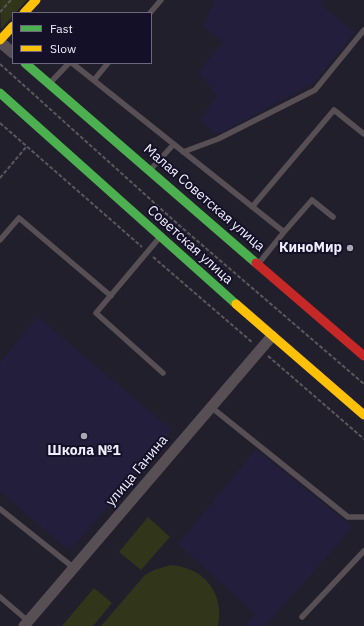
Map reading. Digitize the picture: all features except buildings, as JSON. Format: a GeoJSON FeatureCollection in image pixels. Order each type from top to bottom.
{"type":"FeatureCollection","features":[{"type":"Feature","properties":{"kind":"street"},"geometry":{"type":"LineString","coordinates":[[25,12],[36,0]]}},
{"type":"Feature","properties":{"kind":"street"},"geometry":{"type":"LineString","coordinates":[[12,27],[0,41],[12,52]]}},
{"type":"Feature","properties":{"kind":"street","name":"Малая Советская улица"},"geometry":{"type":"LineString","coordinates":[[26,64],[364,356]]}},
{"type":"Feature","properties":{"kind":"street","name":"Советская улица"},"geometry":{"type":"LineString","coordinates":[[0,94],[272,336],[364,415]]}},
{"type":"Feature","properties":{"kind":"street","name":"улица Ганина"},"geometry":{"type":"LineString","coordinates":[[26,624],[272,336]]}},
{"type":"Feature","properties":{"kind":"lane"},"geometry":{"type":"LineString","coordinates":[[151,12],[161,0]]}},
{"type":"Feature","properties":{"kind":"lane"},"geometry":{"type":"LineString","coordinates":[[183,152],[218,139],[315,90],[364,30]]}},
{"type":"Feature","properties":{"kind":"lane"},"geometry":{"type":"LineString","coordinates":[[49,84],[68,64]]}},
{"type":"Feature","properties":{"kind":"lane"},"geometry":{"type":"LineString","coordinates":[[73,64],[284,232]]}},
{"type":"Feature","properties":{"kind":"lane"},"geometry":{"type":"LineString","coordinates":[[94,80],[107,64]]}},
{"type":"Feature","properties":{"kind":"lane"},"geometry":{"type":"LineString","coordinates":[[252,207],[334,110],[364,134]]}},
{"type":"Feature","properties":{"kind":"lane"},"geometry":{"type":"LineString","coordinates":[[149,170],[174,144]]}},
{"type":"Feature","properties":{"kind":"lane"},"geometry":{"type":"LineString","coordinates":[[258,264],[312,200],[333,218]]}},
{"type":"Feature","properties":{"kind":"lane"},"geometry":{"type":"LineString","coordinates":[[0,240],[19,218],[111,296]]}},
{"type":"Feature","properties":{"kind":"lane"},"geometry":{"type":"LineString","coordinates":[[161,237],[96,314],[163,373]]}},
{"type":"Feature","properties":{"kind":"lane"},"geometry":{"type":"LineString","coordinates":[[211,407],[348,517],[364,517]]}},
{"type":"Feature","properties":{"kind":"lane"},"geometry":{"type":"LineString","coordinates":[[0,509],[74,568]]}},
{"type":"Feature","properties":{"kind":"lane"},"geometry":{"type":"LineString","coordinates":[[302,617],[364,551]]}},
{"type":"Feature","properties":{"kind":"lane"},"geometry":{"type":"LineString","coordinates":[[0,597],[26,624]]}},
{"type":"Feature","properties":{"kind":"path"},"geometry":{"type":"LineString","coordinates":[[0,12],[11,0]]}},
{"type":"Feature","properties":{"kind":"path"},"geometry":{"type":"LineString","coordinates":[[0,64],[180,226],[364,384]]}},
{"type":"Feature","properties":{"kind":"path"},"geometry":{"type":"LineString","coordinates":[[0,123],[147,251]]}},
{"type":"Feature","properties":{"kind":"path"},"geometry":{"type":"LineString","coordinates":[[0,178],[27,146]]}},
{"type":"Feature","properties":{"kind":"path"},"geometry":{"type":"LineString","coordinates":[[153,256],[364,439]]}},
{"type":"Feature","properties":{"kind":"shaded area"},"geometry":{"type":"Polygon","coordinates":[[[214,0],[326,0],[321,5],[355,32],[314,83],[217,135],[200,120],[217,96],[198,72],[223,42],[203,26],[214,0]]]}},
{"type":"Feature","properties":{"kind":"shaded area","name":"Школа №1"},"geometry":{"type":"Polygon","coordinates":[[[37,316],[172,430],[70,551],[0,492],[0,363],[37,316]]]}},
{"type":"Feature","properties":{"kind":"shaded area"},"geometry":{"type":"Polygon","coordinates":[[[256,449],[353,527],[267,624],[268,626],[244,626],[255,614],[178,544],[256,449]]]}},
{"type":"Feature","properties":{"kind":"green space"},"geometry":{"type":"Polygon","coordinates":[[[0,0],[27,0],[16,12],[12,12],[12,17],[1,29],[0,0]]]}},
{"type":"Feature","properties":{"kind":"green space"},"geometry":{"type":"Polygon","coordinates":[[[148,517],[170,537],[141,570],[119,552],[148,517]]]}},
{"type":"Feature","properties":{"kind":"green space"},"geometry":{"type":"Polygon","coordinates":[[[171,565],[183,567],[193,571],[210,584],[218,603],[218,626],[101,626],[145,575],[154,570],[171,565]]]}},
{"type":"Feature","properties":{"kind":"green space"},"geometry":{"type":"Polygon","coordinates":[[[94,588],[112,603],[93,626],[62,626],[94,588]]]}},
{"type":"Feature","properties":{"kind":"traffic: fast"},"geometry":{"type":"LineString","coordinates":[[26,64],[256,263]]}},
{"type":"Feature","properties":{"kind":"traffic: fast"},"geometry":{"type":"LineString","coordinates":[[0,93],[236,304]]}},
{"type":"Feature","properties":{"kind":"traffic: slow"},"geometry":{"type":"LineString","coordinates":[[25,12],[36,0]]}},
{"type":"Feature","properties":{"kind":"traffic: slow"},"geometry":{"type":"LineString","coordinates":[[0,40],[12,27]]}},
{"type":"Feature","properties":{"kind":"traffic: slow"},"geometry":{"type":"LineString","coordinates":[[236,304],[364,415]]}},
{"type":"Feature","properties":{"kind":"traffic: jam"},"geometry":{"type":"LineString","coordinates":[[256,263],[364,356]]}},
{"type":"Feature","properties":{"kind":"place","name":"КиноМир"},"geometry":{"type":"Point","coordinates":[350,248]}},
{"type":"Feature","properties":{"kind":"place","name":"Школа №1"},"geometry":{"type":"Point","coordinates":[84,436]}}]}
